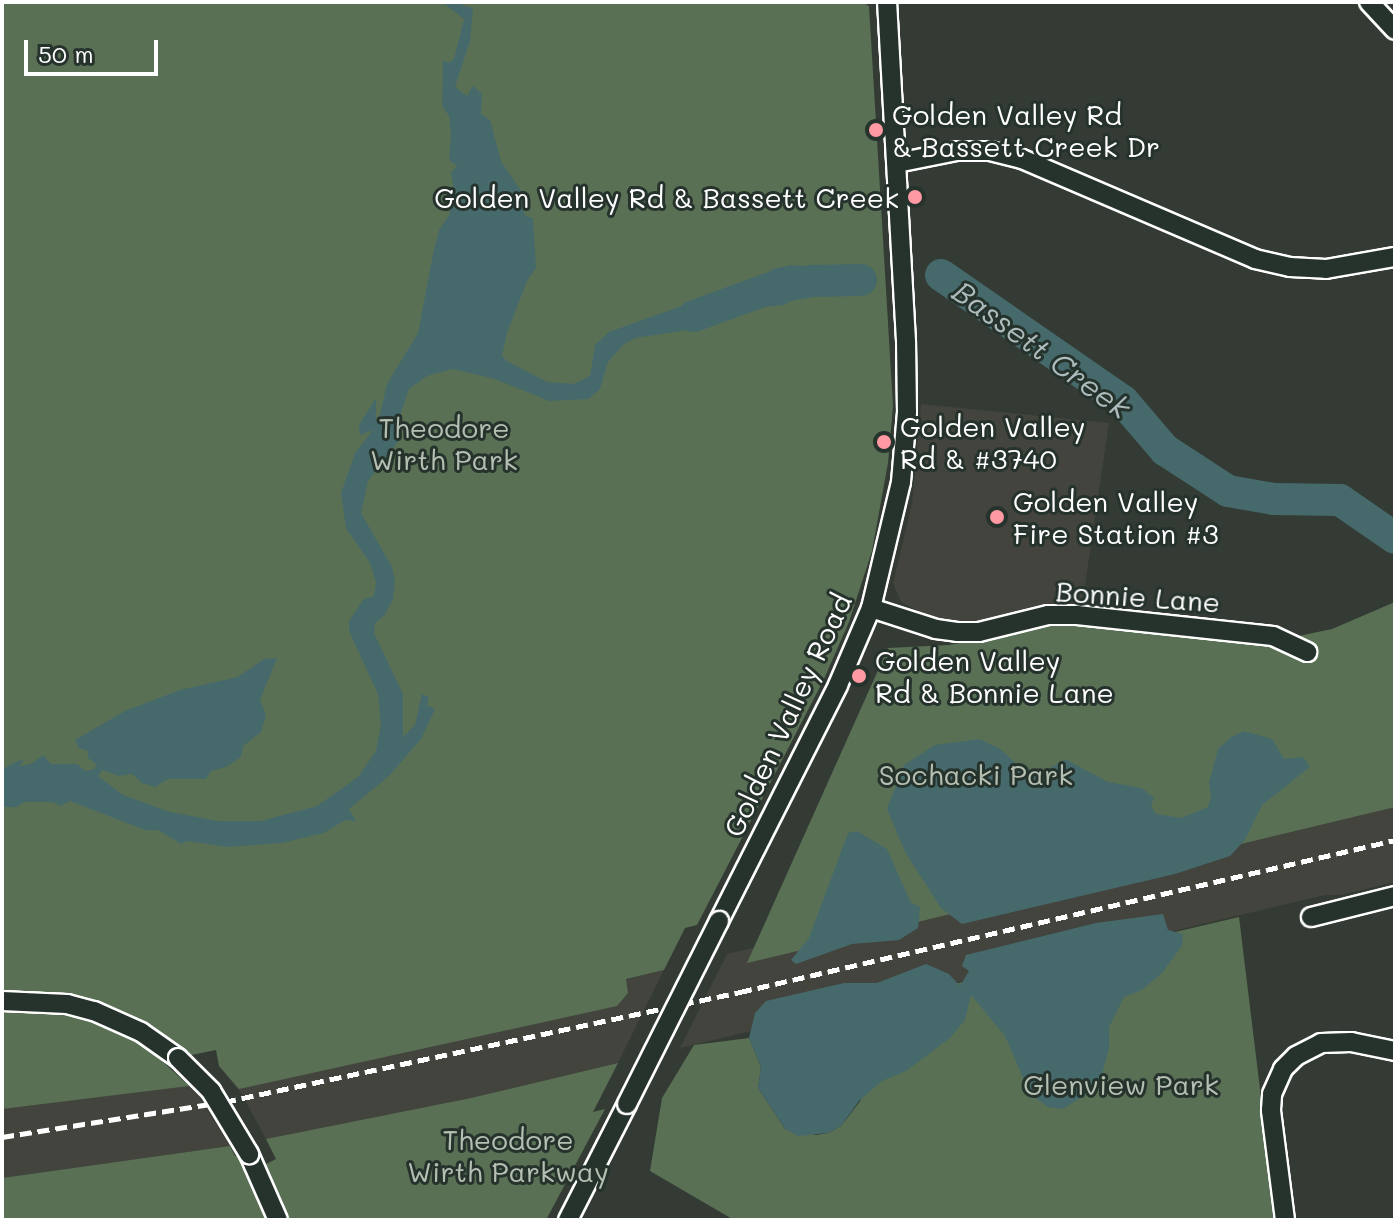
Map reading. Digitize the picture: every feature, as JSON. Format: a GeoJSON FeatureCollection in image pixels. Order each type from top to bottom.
{"type":"FeatureCollection","features":[{"type":"Feature","properties":{"kind":"street","name":"Golden Valley Road"},"geometry":{"type":"LineString","coordinates":[[568,1220],[838,685],[871,608],[901,482],[907,412],[887,2]]}},
{"type":"Feature","properties":{"kind":"street"},"geometry":{"type":"LineString","coordinates":[[1369,2],[1395,30]]}},
{"type":"Feature","properties":{"kind":"street"},"geometry":{"type":"LineString","coordinates":[[897,163],[957,151],[990,151],[1022,159],[1255,259],[1326,269],[1395,257]]}},
{"type":"Feature","properties":{"kind":"street","name":"Bonnie Lane"},"geometry":{"type":"LineString","coordinates":[[871,608],[936,629],[957,632],[979,632],[1048,615],[1090,616],[1273,636],[1307,652]]}},
{"type":"Feature","properties":{"kind":"street"},"geometry":{"type":"LineString","coordinates":[[1311,917],[1395,896]]}},
{"type":"Feature","properties":{"kind":"street"},"geometry":{"type":"LineString","coordinates":[[2,1001],[67,1004],[94,1011],[141,1032],[178,1058],[211,1091],[249,1154],[278,1220]]}},
{"type":"Feature","properties":{"kind":"street"},"geometry":{"type":"LineString","coordinates":[[1285,1220],[1271,1110],[1272,1094],[1283,1069],[1306,1049],[1321,1043],[1351,1042],[1395,1051]]}},
{"type":"Feature","properties":{"kind":"shaded area"},"geometry":{"type":"Polygon","coordinates":[[[921,404],[1109,423],[1082,606],[1036,608],[961,625],[935,620],[901,602],[893,583],[912,503],[921,404]]]}},
{"type":"Feature","properties":{"kind":"shaded area"},"geometry":{"type":"Polygon","coordinates":[[[1395,795],[1395,882],[1341,895],[1325,895],[680,1048],[727,954],[1395,795]]]}},
{"type":"Feature","properties":{"kind":"shaded area"},"geometry":{"type":"Polygon","coordinates":[[[664,970],[618,1063],[471,1098],[266,1139],[241,1093],[219,1066],[535,1001],[664,970]]]}},
{"type":"Feature","properties":{"kind":"shaded area"},"geometry":{"type":"Polygon","coordinates":[[[174,1071],[200,1098],[230,1146],[2,1178],[2,1096],[174,1071]]]}},
{"type":"Feature","properties":{"kind":"green space","name":"Theodore Wirth Park"},"geometry":{"type":"Polygon","coordinates":[[[2,2],[862,2],[869,6],[893,406],[888,463],[872,551],[849,622],[824,679],[697,925],[685,928],[664,970],[626,979],[628,993],[617,1006],[239,1089],[219,1066],[216,1050],[162,1061],[189,1086],[2,1109],[2,2]]]}},
{"type":"Feature","properties":{"kind":"green space","name":"Sochacki Park"},"geometry":{"type":"Polygon","coordinates":[[[1395,602],[1395,807],[747,963],[888,648],[949,645],[1073,622],[1261,644],[1332,629],[1395,602]]]}},
{"type":"Feature","properties":{"kind":"green space","name":"Glenview Park"},"geometry":{"type":"Polygon","coordinates":[[[1239,917],[1276,1220],[734,1220],[650,1171],[662,1098],[694,1045],[749,1038],[761,1067],[758,1088],[785,1129],[816,1135],[828,1133],[841,1126],[861,1100],[839,1011],[1239,917]]]}},
{"type":"Feature","properties":{"kind":"green space","name":"Theodore Wirth Parkway"},"geometry":{"type":"Polygon","coordinates":[[[618,1063],[593,1112],[605,1109],[546,1220],[2,1220],[2,1178],[230,1146],[235,1156],[259,1153],[264,1165],[276,1159],[266,1139],[471,1098],[618,1063]]]}},
{"type":"Feature","properties":{"kind":"water"},"geometry":{"type":"Polygon","coordinates":[[[442,2],[462,2],[463,6],[473,8],[470,41],[455,87],[467,96],[473,86],[482,94],[481,114],[490,120],[501,161],[525,197],[522,205],[525,216],[533,218],[536,268],[527,281],[507,333],[502,356],[547,382],[574,384],[590,376],[595,345],[609,332],[690,303],[707,304],[733,295],[736,306],[714,314],[694,329],[635,338],[624,344],[608,362],[600,389],[589,399],[549,401],[495,379],[453,369],[427,376],[409,389],[401,413],[400,439],[368,481],[361,513],[392,567],[395,581],[393,599],[385,615],[375,623],[374,633],[403,694],[403,737],[415,725],[422,694],[429,697],[427,705],[435,709],[421,739],[389,776],[349,809],[356,821],[345,820],[324,833],[282,843],[227,847],[188,841],[181,844],[158,830],[145,830],[70,801],[61,806],[52,802],[24,802],[17,807],[2,807],[2,770],[13,763],[25,759],[19,766],[31,764],[43,755],[51,764],[77,764],[85,771],[94,769],[97,765],[88,758],[88,751],[79,748],[75,740],[125,711],[180,690],[238,677],[264,659],[277,658],[260,700],[266,715],[261,732],[243,746],[241,757],[226,767],[211,771],[206,779],[168,779],[155,787],[142,783],[132,774],[119,776],[103,770],[98,776],[123,795],[170,812],[219,821],[261,821],[317,806],[358,777],[376,751],[381,725],[378,694],[349,631],[349,621],[364,599],[374,596],[376,582],[370,563],[346,528],[341,493],[355,453],[373,430],[360,435],[359,425],[376,398],[376,421],[379,419],[387,384],[418,333],[439,230],[450,214],[447,191],[454,190],[451,172],[457,166],[449,160],[451,133],[449,116],[442,106],[443,63],[444,60],[448,63],[454,59],[464,19],[442,2]]]}},
{"type":"Feature","properties":{"kind":"water"},"geometry":{"type":"Polygon","coordinates":[[[792,265],[860,272],[862,287],[839,293],[813,291],[783,305],[746,309],[741,290],[773,269],[792,265]]]}},
{"type":"Feature","properties":{"kind":"water"},"geometry":{"type":"Polygon","coordinates":[[[1244,731],[1272,739],[1284,759],[1303,757],[1310,767],[1262,805],[1245,840],[1230,856],[1175,874],[962,924],[941,908],[905,852],[887,809],[904,765],[935,745],[980,739],[1000,749],[1019,766],[1034,772],[1047,770],[1065,759],[1108,782],[1142,788],[1154,798],[1151,806],[1156,814],[1181,818],[1208,807],[1211,797],[1209,782],[1218,749],[1231,737],[1244,731]]]}},
{"type":"Feature","properties":{"kind":"water"},"geometry":{"type":"Polygon","coordinates":[[[857,831],[887,849],[911,903],[920,907],[918,928],[899,940],[852,944],[796,964],[791,960],[809,938],[848,833],[857,831]]]}},
{"type":"Feature","properties":{"kind":"water"},"geometry":{"type":"Polygon","coordinates":[[[1163,914],[1168,930],[1183,934],[1182,946],[1162,973],[1142,990],[1124,997],[1109,1027],[1109,1048],[1102,1075],[1092,1090],[1063,1109],[1048,1107],[1030,1094],[1005,1036],[971,995],[965,1020],[950,1038],[906,1071],[882,1081],[859,1101],[841,1126],[828,1133],[798,1136],[785,1129],[758,1088],[761,1067],[749,1038],[755,1013],[766,1001],[844,983],[877,983],[926,964],[949,974],[960,986],[969,971],[962,966],[966,955],[1096,923],[1163,914]]]}},
{"type":"Feature","properties":{"kind":"waterway","name":"Bassett Creek"},"geometry":{"type":"LineString","coordinates":[[941,275],[1123,401],[1165,450],[1228,491],[1274,499],[1340,500],[1395,538]]}},
{"type":"Feature","properties":{"kind":"waterway","name":"Bassett Creek"},"geometry":{"type":"LineString","coordinates":[[694,316],[768,289],[812,281],[861,280]]}},
{"type":"Feature","properties":{"kind":"railway"},"geometry":{"type":"LineString","coordinates":[[2,1137],[224,1102],[740,992],[1395,840]]}},
{"type":"Feature","properties":{"kind":"place","name":"Golden Valley Rd & Bassett Creek Dr"},"geometry":{"type":"Point","coordinates":[876,130]}},
{"type":"Feature","properties":{"kind":"place","name":"Golden Valley Rd & Bassett Creek"},"geometry":{"type":"Point","coordinates":[915,197]}},
{"type":"Feature","properties":{"kind":"place","name":"Golden Valley Rd & #3740"},"geometry":{"type":"Point","coordinates":[884,442]}},
{"type":"Feature","properties":{"kind":"place","name":"Golden Valley Fire Station #3"},"geometry":{"type":"Point","coordinates":[997,517]}},
{"type":"Feature","properties":{"kind":"place","name":"Golden Valley Rd & Bonnie Lane"},"geometry":{"type":"Point","coordinates":[859,676]}}]}
